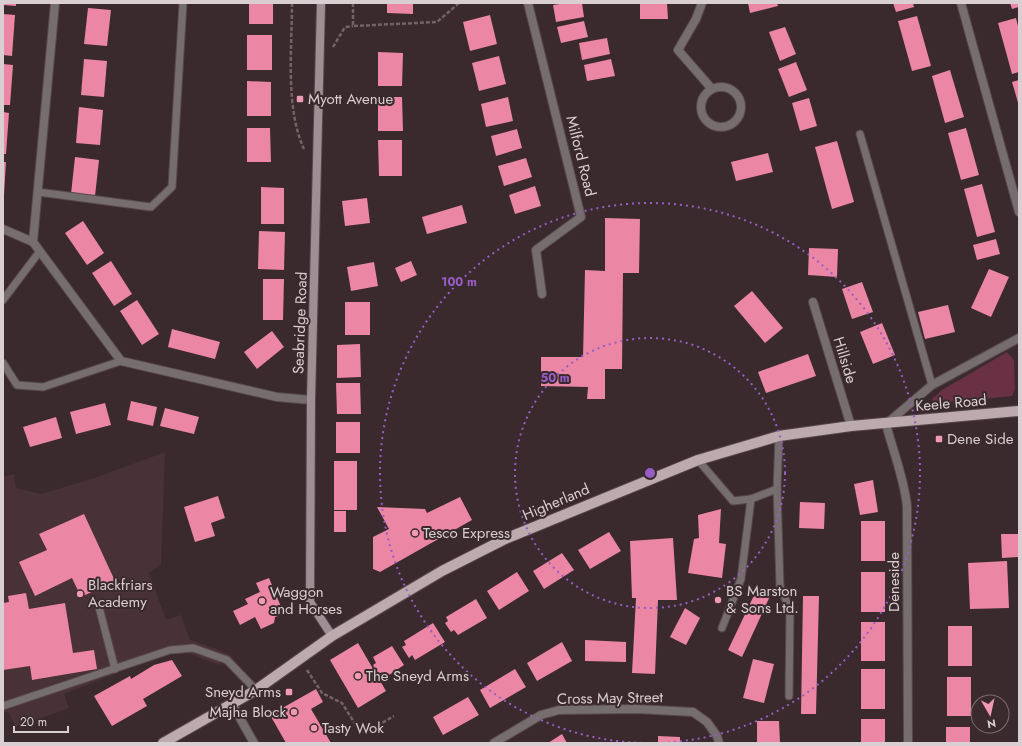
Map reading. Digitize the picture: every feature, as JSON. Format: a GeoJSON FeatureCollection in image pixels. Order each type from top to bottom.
{"type":"FeatureCollection","features":[{"type":"Feature","properties":{"kind":"main road","name":"Seabridge Road"},"geometry":{"type":"LineString","coordinates":[[321,3],[312,400],[310,602],[332,636]]}},
{"type":"Feature","properties":{"kind":"main road","name":"Keele Road"},"geometry":{"type":"LineString","coordinates":[[886,424],[1019,411]]}},
{"type":"Feature","properties":{"kind":"main road","name":"Higherland"},"geometry":{"type":"LineString","coordinates":[[163,743],[256,690],[332,636],[415,586],[505,539],[698,460],[780,436],[851,426],[886,424]]}},
{"type":"Feature","properties":{"kind":"street"},"geometry":{"type":"LineString","coordinates":[[33,242],[55,3]]}},
{"type":"Feature","properties":{"kind":"street","name":"Milford Road"},"geometry":{"type":"LineString","coordinates":[[528,3],[581,217],[536,250],[542,294]]}},
{"type":"Feature","properties":{"kind":"street"},"geometry":{"type":"LineString","coordinates":[[702,3],[696,19],[678,50],[712,88]]}},
{"type":"Feature","properties":{"kind":"street"},"geometry":{"type":"LineString","coordinates":[[961,3],[1019,212]]}},
{"type":"Feature","properties":{"kind":"street"},"geometry":{"type":"LineString","coordinates":[[720,86],[727,87],[735,92],[739,97],[741,112],[734,123],[720,128],[712,126],[706,122],[701,113],[702,99],[712,88],[720,86]]}},
{"type":"Feature","properties":{"kind":"street"},"geometry":{"type":"LineString","coordinates":[[3,229],[33,242],[121,361],[277,397],[312,400]]}},
{"type":"Feature","properties":{"kind":"street","name":"Hillside"},"geometry":{"type":"LineString","coordinates":[[813,302],[851,426]]}},
{"type":"Feature","properties":{"kind":"street"},"geometry":{"type":"LineString","coordinates":[[886,424],[932,385],[1019,338]]}},
{"type":"Feature","properties":{"kind":"street","name":"Deneside"},"geometry":{"type":"LineString","coordinates":[[886,424],[905,487],[907,506],[908,743]]}},
{"type":"Feature","properties":{"kind":"street"},"geometry":{"type":"LineString","coordinates":[[232,704],[254,743]]}},
{"type":"Feature","properties":{"kind":"street","name":"Cross May Street"},"geometry":{"type":"LineString","coordinates":[[494,743],[541,715],[559,710],[636,709],[692,712],[707,722],[717,736],[718,743]]}},
{"type":"Feature","properties":{"kind":"lane"},"geometry":{"type":"LineString","coordinates":[[38,192],[151,207],[172,187],[182,3]]}},
{"type":"Feature","properties":{"kind":"lane"},"geometry":{"type":"LineString","coordinates":[[860,134],[932,385]]}},
{"type":"Feature","properties":{"kind":"lane"},"geometry":{"type":"LineString","coordinates":[[3,300],[40,251]]}},
{"type":"Feature","properties":{"kind":"lane"},"geometry":{"type":"LineString","coordinates":[[3,363],[17,384],[43,387],[121,361]]}},
{"type":"Feature","properties":{"kind":"lane"},"geometry":{"type":"LineString","coordinates":[[780,436],[777,489],[780,586],[790,610],[789,696]]}},
{"type":"Feature","properties":{"kind":"lane"},"geometry":{"type":"LineString","coordinates":[[698,460],[733,501],[751,499],[777,489]]}},
{"type":"Feature","properties":{"kind":"lane"},"geometry":{"type":"LineString","coordinates":[[722,628],[741,579],[751,499]]}},
{"type":"Feature","properties":{"kind":"lane"},"geometry":{"type":"LineString","coordinates":[[99,607],[115,669]]}},
{"type":"Feature","properties":{"kind":"lane"},"geometry":{"type":"LineString","coordinates":[[3,706],[170,650],[193,648],[227,660],[256,690]]}},
{"type":"Feature","properties":{"kind":"path"},"geometry":{"type":"LineString","coordinates":[[292,3],[292,96],[294,123],[305,151],[318,167]]}},
{"type":"Feature","properties":{"kind":"path"},"geometry":{"type":"LineString","coordinates":[[353,3],[353,26],[437,22],[459,3]]}},
{"type":"Feature","properties":{"kind":"path"},"geometry":{"type":"LineString","coordinates":[[299,658],[322,693],[342,703],[359,730],[366,732],[394,716]]}},
{"type":"Feature","properties":{"kind":"shaded area"},"geometry":{"type":"Polygon","coordinates":[[[1007,352],[1014,360],[1015,389],[1012,396],[933,404],[932,399],[942,390],[1007,352]]]}},
{"type":"Feature","properties":{"kind":"shaded area","name":"Blackfriars Academy"},"geometry":{"type":"Polygon","coordinates":[[[165,452],[161,564],[149,573],[166,620],[181,615],[190,640],[217,649],[233,657],[219,665],[191,654],[172,651],[64,694],[69,708],[16,727],[8,712],[3,713],[3,477],[14,474],[16,488],[41,494],[95,478],[165,452]]]}},
{"type":"Feature","properties":{"kind":"building"},"geometry":{"type":"Polygon","coordinates":[[[3,3],[16,3],[16,6],[3,5],[3,3]]]}},
{"type":"Feature","properties":{"kind":"building"},"geometry":{"type":"Polygon","coordinates":[[[249,3],[273,3],[273,24],[249,24],[249,3]]]}},
{"type":"Feature","properties":{"kind":"building"},"geometry":{"type":"Polygon","coordinates":[[[387,3],[413,3],[413,14],[387,13],[387,3]]]}},
{"type":"Feature","properties":{"kind":"building"},"geometry":{"type":"Polygon","coordinates":[[[582,3],[584,17],[556,22],[553,5],[582,3]]]}},
{"type":"Feature","properties":{"kind":"building"},"geometry":{"type":"Polygon","coordinates":[[[640,3],[667,3],[668,19],[640,19],[640,3]]]}},
{"type":"Feature","properties":{"kind":"building"},"geometry":{"type":"Polygon","coordinates":[[[748,3],[777,3],[778,6],[750,13],[748,3]]]}},
{"type":"Feature","properties":{"kind":"building"},"geometry":{"type":"Polygon","coordinates":[[[893,3],[913,3],[914,7],[896,12],[893,3]]]}},
{"type":"Feature","properties":{"kind":"building"},"geometry":{"type":"Polygon","coordinates":[[[1010,3],[1019,3],[1019,7],[1012,9],[1010,3]]]}},
{"type":"Feature","properties":{"kind":"building"},"geometry":{"type":"Polygon","coordinates":[[[88,8],[111,10],[107,46],[84,44],[88,8]]]}},
{"type":"Feature","properties":{"kind":"building"},"geometry":{"type":"Polygon","coordinates":[[[3,14],[15,15],[12,56],[3,55],[3,14]]]}},
{"type":"Feature","properties":{"kind":"building"},"geometry":{"type":"Polygon","coordinates":[[[490,15],[497,44],[470,51],[463,22],[490,15]]]}},
{"type":"Feature","properties":{"kind":"building"},"geometry":{"type":"Polygon","coordinates":[[[917,16],[931,66],[912,71],[898,21],[917,16]]]}},
{"type":"Feature","properties":{"kind":"building"},"geometry":{"type":"Polygon","coordinates":[[[1016,18],[1019,30],[1019,72],[1012,74],[998,23],[1016,18]]]}},
{"type":"Feature","properties":{"kind":"building"},"geometry":{"type":"Polygon","coordinates":[[[584,21],[588,37],[561,43],[557,27],[584,21]]]}},
{"type":"Feature","properties":{"kind":"building"},"geometry":{"type":"Polygon","coordinates":[[[785,27],[796,54],[780,61],[769,32],[785,27]]]}},
{"type":"Feature","properties":{"kind":"building"},"geometry":{"type":"Polygon","coordinates":[[[247,35],[272,35],[272,70],[247,70],[247,35]]]}},
{"type":"Feature","properties":{"kind":"building"},"geometry":{"type":"Polygon","coordinates":[[[607,38],[610,54],[582,60],[579,43],[607,38]]]}},
{"type":"Feature","properties":{"kind":"building"},"geometry":{"type":"Polygon","coordinates":[[[378,52],[403,53],[402,86],[378,86],[378,52]]]}},
{"type":"Feature","properties":{"kind":"building"},"geometry":{"type":"Polygon","coordinates":[[[499,56],[506,84],[479,91],[472,63],[499,56]]]}},
{"type":"Feature","properties":{"kind":"building"},"geometry":{"type":"Polygon","coordinates":[[[84,59],[107,61],[104,97],[81,95],[84,59]]]}},
{"type":"Feature","properties":{"kind":"building"},"geometry":{"type":"Polygon","coordinates":[[[611,59],[615,76],[587,81],[584,65],[611,59]]]}},
{"type":"Feature","properties":{"kind":"building"},"geometry":{"type":"Polygon","coordinates":[[[796,62],[807,90],[789,97],[778,69],[796,62]]]}},
{"type":"Feature","properties":{"kind":"building"},"geometry":{"type":"Polygon","coordinates":[[[3,64],[13,65],[10,105],[3,105],[3,64]]]}},
{"type":"Feature","properties":{"kind":"building"},"geometry":{"type":"Polygon","coordinates":[[[950,70],[964,117],[945,123],[932,76],[950,70]]]}},
{"type":"Feature","properties":{"kind":"building"},"geometry":{"type":"Polygon","coordinates":[[[1019,80],[1019,106],[1012,82],[1019,80]]]}},
{"type":"Feature","properties":{"kind":"building"},"geometry":{"type":"Polygon","coordinates":[[[247,81],[271,82],[271,116],[247,116],[247,81]]]}},
{"type":"Feature","properties":{"kind":"building"},"geometry":{"type":"Polygon","coordinates":[[[378,97],[402,97],[403,131],[378,131],[378,97]]]}},
{"type":"Feature","properties":{"kind":"building"},"geometry":{"type":"Polygon","coordinates":[[[508,97],[513,121],[486,127],[481,104],[508,97]]]}},
{"type":"Feature","properties":{"kind":"building"},"geometry":{"type":"Polygon","coordinates":[[[809,98],[817,126],[800,131],[792,103],[809,98]]]}},
{"type":"Feature","properties":{"kind":"building"},"geometry":{"type":"Polygon","coordinates":[[[79,107],[103,110],[100,145],[76,143],[79,107]]]}},
{"type":"Feature","properties":{"kind":"building"},"geometry":{"type":"Polygon","coordinates":[[[3,112],[9,113],[6,154],[3,154],[3,112]]]}},
{"type":"Feature","properties":{"kind":"building"},"geometry":{"type":"Polygon","coordinates":[[[247,128],[270,128],[271,162],[247,162],[247,128]]]}},
{"type":"Feature","properties":{"kind":"building"},"geometry":{"type":"Polygon","coordinates":[[[966,128],[979,175],[961,180],[948,133],[966,128]]]}},
{"type":"Feature","properties":{"kind":"building"},"geometry":{"type":"Polygon","coordinates":[[[517,129],[522,148],[496,156],[491,136],[517,129]]]}},
{"type":"Feature","properties":{"kind":"building"},"geometry":{"type":"Polygon","coordinates":[[[378,140],[402,140],[402,176],[379,176],[378,140]]]}},
{"type":"Feature","properties":{"kind":"building"},"geometry":{"type":"Polygon","coordinates":[[[837,141],[854,202],[832,209],[815,147],[837,141]]]}},
{"type":"Feature","properties":{"kind":"building"},"geometry":{"type":"Polygon","coordinates":[[[768,153],[773,172],[736,181],[731,162],[768,153]]]}},
{"type":"Feature","properties":{"kind":"building"},"geometry":{"type":"Polygon","coordinates":[[[75,157],[99,160],[95,196],[71,194],[75,157]]]}},
{"type":"Feature","properties":{"kind":"building"},"geometry":{"type":"Polygon","coordinates":[[[526,158],[532,177],[504,186],[498,166],[526,158]]]}},
{"type":"Feature","properties":{"kind":"building"},"geometry":{"type":"Polygon","coordinates":[[[3,162],[6,162],[4,195],[3,195],[3,162]]]}},
{"type":"Feature","properties":{"kind":"building"},"geometry":{"type":"Polygon","coordinates":[[[982,184],[995,232],[977,237],[964,189],[982,184]]]}},
{"type":"Feature","properties":{"kind":"building"},"geometry":{"type":"Polygon","coordinates":[[[535,186],[541,206],[515,214],[509,195],[535,186]]]}},
{"type":"Feature","properties":{"kind":"building"},"geometry":{"type":"Polygon","coordinates":[[[261,187],[284,188],[284,224],[261,224],[261,187]]]}},
{"type":"Feature","properties":{"kind":"building"},"geometry":{"type":"Polygon","coordinates":[[[367,198],[370,223],[345,226],[342,201],[367,198]]]}},
{"type":"Feature","properties":{"kind":"building"},"geometry":{"type":"Polygon","coordinates":[[[462,205],[467,223],[427,234],[422,217],[462,205]]]}},
{"type":"Feature","properties":{"kind":"building"},"geometry":{"type":"Polygon","coordinates":[[[605,218],[640,219],[639,273],[623,273],[622,369],[605,369],[605,399],[587,399],[588,387],[541,386],[541,357],[583,357],[585,270],[605,271],[605,218]]]}},
{"type":"Feature","properties":{"kind":"building"},"geometry":{"type":"Polygon","coordinates":[[[83,221],[104,253],[87,265],[65,233],[83,221]]]}},
{"type":"Feature","properties":{"kind":"building"},"geometry":{"type":"Polygon","coordinates":[[[259,231],[285,232],[284,270],[258,269],[259,231]]]}},
{"type":"Feature","properties":{"kind":"building"},"geometry":{"type":"Polygon","coordinates":[[[996,239],[1000,254],[977,260],[973,245],[996,239]]]}},
{"type":"Feature","properties":{"kind":"building"},"geometry":{"type":"Polygon","coordinates":[[[809,248],[838,249],[837,277],[808,275],[809,248]]]}},
{"type":"Feature","properties":{"kind":"building"},"geometry":{"type":"Polygon","coordinates":[[[111,261],[132,294],[114,306],[92,273],[111,261]]]}},
{"type":"Feature","properties":{"kind":"building"},"geometry":{"type":"Polygon","coordinates":[[[411,261],[417,275],[401,282],[395,268],[411,261]]]}},
{"type":"Feature","properties":{"kind":"building"},"geometry":{"type":"Polygon","coordinates":[[[374,262],[378,286],[351,291],[347,267],[374,262]]]}},
{"type":"Feature","properties":{"kind":"building"},"geometry":{"type":"Polygon","coordinates":[[[989,269],[1009,277],[991,317],[971,308],[989,269]]]}},
{"type":"Feature","properties":{"kind":"building"},"geometry":{"type":"Polygon","coordinates":[[[263,279],[284,279],[283,320],[263,320],[263,279]]]}},
{"type":"Feature","properties":{"kind":"building"},"geometry":{"type":"Polygon","coordinates":[[[862,282],[873,312],[852,319],[842,289],[862,282]]]}},
{"type":"Feature","properties":{"kind":"building"},"geometry":{"type":"Polygon","coordinates":[[[752,291],[783,328],[765,343],[734,306],[752,291]]]}},
{"type":"Feature","properties":{"kind":"building"},"geometry":{"type":"Polygon","coordinates":[[[137,300],[159,334],[142,345],[120,311],[137,300]]]}},
{"type":"Feature","properties":{"kind":"building"},"geometry":{"type":"Polygon","coordinates":[[[345,302],[370,302],[370,335],[345,335],[345,302]]]}},
{"type":"Feature","properties":{"kind":"building"},"geometry":{"type":"Polygon","coordinates":[[[948,305],[955,332],[925,339],[918,312],[948,305]]]}},
{"type":"Feature","properties":{"kind":"building"},"geometry":{"type":"Polygon","coordinates":[[[882,323],[895,355],[873,364],[860,332],[882,323]]]}},
{"type":"Feature","properties":{"kind":"building"},"geometry":{"type":"Polygon","coordinates":[[[172,329],[220,342],[215,359],[168,347],[172,329]]]}},
{"type":"Feature","properties":{"kind":"building"},"geometry":{"type":"Polygon","coordinates":[[[272,331],[284,347],[257,369],[244,352],[272,331]]]}},
{"type":"Feature","properties":{"kind":"building"},"geometry":{"type":"Polygon","coordinates":[[[360,344],[361,377],[337,378],[337,345],[360,344]]]}},
{"type":"Feature","properties":{"kind":"building"},"geometry":{"type":"Polygon","coordinates":[[[808,354],[816,376],[766,393],[758,372],[808,354]]]}},
{"type":"Feature","properties":{"kind":"building"},"geometry":{"type":"Polygon","coordinates":[[[336,383],[360,383],[361,414],[337,414],[336,383]]]}},
{"type":"Feature","properties":{"kind":"building"},"geometry":{"type":"Polygon","coordinates":[[[131,401],[157,407],[153,426],[127,420],[131,401]]]}},
{"type":"Feature","properties":{"kind":"building"},"geometry":{"type":"Polygon","coordinates":[[[105,403],[111,425],[76,434],[70,412],[105,403]]]}},
{"type":"Feature","properties":{"kind":"building"},"geometry":{"type":"Polygon","coordinates":[[[165,408],[199,417],[194,434],[160,426],[165,408]]]}},
{"type":"Feature","properties":{"kind":"building"},"geometry":{"type":"Polygon","coordinates":[[[56,417],[62,438],[30,447],[23,427],[56,417]]]}},
{"type":"Feature","properties":{"kind":"building"},"geometry":{"type":"Polygon","coordinates":[[[336,422],[360,422],[360,453],[336,453],[336,422]]]}},
{"type":"Feature","properties":{"kind":"building"},"geometry":{"type":"Polygon","coordinates":[[[334,461],[357,461],[357,510],[334,510],[334,461]]]}},
{"type":"Feature","properties":{"kind":"building"},"geometry":{"type":"Polygon","coordinates":[[[873,480],[878,512],[860,515],[854,484],[873,480]]]}},
{"type":"Feature","properties":{"kind":"building"},"geometry":{"type":"Polygon","coordinates":[[[218,496],[225,518],[211,523],[215,536],[195,542],[184,507],[218,496]]]}},
{"type":"Feature","properties":{"kind":"building","name":"Tesco Express"},"geometry":{"type":"Polygon","coordinates":[[[460,497],[472,520],[380,572],[373,569],[373,537],[389,529],[377,507],[425,509],[427,513],[460,497]]]}},
{"type":"Feature","properties":{"kind":"building"},"geometry":{"type":"Polygon","coordinates":[[[800,502],[825,503],[824,529],[799,528],[800,502]]]}},
{"type":"Feature","properties":{"kind":"building"},"geometry":{"type":"Polygon","coordinates":[[[721,509],[719,543],[726,544],[722,578],[688,573],[694,539],[699,538],[698,515],[721,509]]]}},
{"type":"Feature","properties":{"kind":"building"},"geometry":{"type":"Polygon","coordinates":[[[334,511],[346,511],[346,532],[334,532],[334,511]]]}},
{"type":"Feature","properties":{"kind":"building"},"geometry":{"type":"Polygon","coordinates":[[[84,514],[115,581],[81,597],[72,578],[35,596],[19,562],[47,550],[39,534],[84,514]]]}},
{"type":"Feature","properties":{"kind":"building"},"geometry":{"type":"Polygon","coordinates":[[[861,521],[885,521],[885,561],[861,561],[861,521]]]}},
{"type":"Feature","properties":{"kind":"building"},"geometry":{"type":"Polygon","coordinates":[[[609,532],[621,551],[590,569],[578,550],[609,532]]]}},
{"type":"Feature","properties":{"kind":"building"},"geometry":{"type":"Polygon","coordinates":[[[1001,534],[1019,534],[1019,557],[1002,558],[1001,534]]]}},
{"type":"Feature","properties":{"kind":"building"},"geometry":{"type":"Polygon","coordinates":[[[673,538],[677,600],[658,600],[655,674],[632,673],[636,598],[632,598],[630,541],[673,538]]]}},
{"type":"Feature","properties":{"kind":"building"},"geometry":{"type":"Polygon","coordinates":[[[562,553],[574,570],[544,589],[533,571],[562,553]]]}},
{"type":"Feature","properties":{"kind":"building"},"geometry":{"type":"Polygon","coordinates":[[[1007,561],[1009,608],[970,609],[968,563],[1007,561]]]}},
{"type":"Feature","properties":{"kind":"building"},"geometry":{"type":"Polygon","coordinates":[[[517,572],[529,591],[499,610],[487,591],[517,572]]]}},
{"type":"Feature","properties":{"kind":"building"},"geometry":{"type":"Polygon","coordinates":[[[861,572],[885,572],[885,612],[861,612],[861,572]]]}},
{"type":"Feature","properties":{"kind":"building","name":"Waggon and Horses"},"geometry":{"type":"Polygon","coordinates":[[[269,578],[284,614],[275,617],[274,623],[261,629],[255,617],[240,625],[233,611],[248,604],[245,599],[260,592],[256,583],[269,578]]]}},
{"type":"Feature","properties":{"kind":"building"},"geometry":{"type":"Polygon","coordinates":[[[758,587],[771,594],[742,657],[728,650],[758,587]]]}},
{"type":"Feature","properties":{"kind":"building"},"geometry":{"type":"Polygon","coordinates":[[[26,593],[29,609],[65,603],[73,653],[94,650],[97,669],[32,680],[30,666],[3,670],[3,603],[9,602],[8,596],[26,593]]]}},
{"type":"Feature","properties":{"kind":"building"},"geometry":{"type":"Polygon","coordinates":[[[803,596],[819,596],[816,714],[801,714],[803,596]]]}},
{"type":"Feature","properties":{"kind":"building"},"geometry":{"type":"Polygon","coordinates":[[[476,599],[487,618],[458,635],[454,630],[451,632],[445,623],[448,621],[446,617],[476,599]]]}},
{"type":"Feature","properties":{"kind":"building"},"geometry":{"type":"Polygon","coordinates":[[[685,608],[700,618],[686,645],[670,637],[685,608]]]}},
{"type":"Feature","properties":{"kind":"building"},"geometry":{"type":"Polygon","coordinates":[[[861,622],[885,622],[885,661],[861,661],[861,622]]]}},
{"type":"Feature","properties":{"kind":"building"},"geometry":{"type":"Polygon","coordinates":[[[433,623],[445,642],[415,660],[412,655],[409,658],[402,647],[406,645],[404,641],[433,623]]]}},
{"type":"Feature","properties":{"kind":"building"},"geometry":{"type":"Polygon","coordinates":[[[948,626],[972,626],[972,666],[948,666],[948,626]]]}},
{"type":"Feature","properties":{"kind":"building"},"geometry":{"type":"Polygon","coordinates":[[[585,640],[626,642],[626,662],[585,661],[585,640]]]}},
{"type":"Feature","properties":{"kind":"building"},"geometry":{"type":"Polygon","coordinates":[[[562,642],[572,661],[537,681],[527,663],[562,642]]]}},
{"type":"Feature","properties":{"kind":"building","name":"The Sneyd Arms"},"geometry":{"type":"Polygon","coordinates":[[[358,643],[386,691],[358,708],[330,660],[358,643]]]}},
{"type":"Feature","properties":{"kind":"building"},"geometry":{"type":"Polygon","coordinates":[[[392,646],[404,665],[386,677],[382,672],[378,675],[373,665],[376,663],[373,657],[392,646]]]}},
{"type":"Feature","properties":{"kind":"building"},"geometry":{"type":"Polygon","coordinates":[[[753,659],[774,664],[764,703],[743,698],[753,659]]]}},
{"type":"Feature","properties":{"kind":"building"},"geometry":{"type":"Polygon","coordinates":[[[172,660],[182,676],[143,699],[147,706],[112,726],[94,696],[130,676],[131,679],[154,665],[172,660]]]}},
{"type":"Feature","properties":{"kind":"building"},"geometry":{"type":"Polygon","coordinates":[[[515,669],[526,687],[490,708],[480,690],[515,669]]]}},
{"type":"Feature","properties":{"kind":"building"},"geometry":{"type":"Polygon","coordinates":[[[861,669],[885,669],[885,709],[861,709],[861,669]]]}},
{"type":"Feature","properties":{"kind":"building"},"geometry":{"type":"Polygon","coordinates":[[[947,677],[971,677],[970,716],[947,716],[947,677]]]}},
{"type":"Feature","properties":{"kind":"building","name":"Majha Block"},"geometry":{"type":"Polygon","coordinates":[[[316,689],[323,702],[311,709],[331,743],[286,743],[270,715],[316,689]]]}},
{"type":"Feature","properties":{"kind":"building"},"geometry":{"type":"Polygon","coordinates":[[[468,697],[479,715],[443,735],[433,717],[468,697]]]}},
{"type":"Feature","properties":{"kind":"building"},"geometry":{"type":"Polygon","coordinates":[[[861,719],[885,719],[885,743],[861,743],[861,719]]]}},
{"type":"Feature","properties":{"kind":"building"},"geometry":{"type":"Polygon","coordinates":[[[757,721],[779,721],[780,743],[757,743],[757,721]]]}},
{"type":"Feature","properties":{"kind":"building"},"geometry":{"type":"Polygon","coordinates":[[[946,727],[970,727],[970,743],[946,743],[946,727]]]}},
{"type":"Feature","properties":{"kind":"building"},"geometry":{"type":"Polygon","coordinates":[[[562,734],[567,743],[548,743],[562,734]]]}},
{"type":"Feature","properties":{"kind":"building"},"geometry":{"type":"Polygon","coordinates":[[[658,736],[680,737],[680,743],[658,743],[658,736]]]}},
{"type":"Feature","properties":{"kind":"place","name":"Myott Avenue"},"geometry":{"type":"Point","coordinates":[300,99]}},
{"type":"Feature","properties":{"kind":"place","name":"Dene Side"},"geometry":{"type":"Point","coordinates":[939,439]}},
{"type":"Feature","properties":{"kind":"place","name":"Tesco Express"},"geometry":{"type":"Point","coordinates":[415,533]}},
{"type":"Feature","properties":{"kind":"place","name":"Blackfriars Academy"},"geometry":{"type":"Point","coordinates":[80,594]}},
{"type":"Feature","properties":{"kind":"place","name":"BS Marston & Sons Ltd."},"geometry":{"type":"Point","coordinates":[718,600]}},
{"type":"Feature","properties":{"kind":"place","name":"Waggon and Horses"},"geometry":{"type":"Point","coordinates":[262,601]}},
{"type":"Feature","properties":{"kind":"place","name":"The Sneyd Arms"},"geometry":{"type":"Point","coordinates":[358,676]}},
{"type":"Feature","properties":{"kind":"place","name":"Sneyd Arms"},"geometry":{"type":"Point","coordinates":[289,692]}},
{"type":"Feature","properties":{"kind":"place","name":"Majha Block"},"geometry":{"type":"Point","coordinates":[294,712]}},
{"type":"Feature","properties":{"kind":"place","name":"Tasty Wok"},"geometry":{"type":"Point","coordinates":[314,728]}}]}
